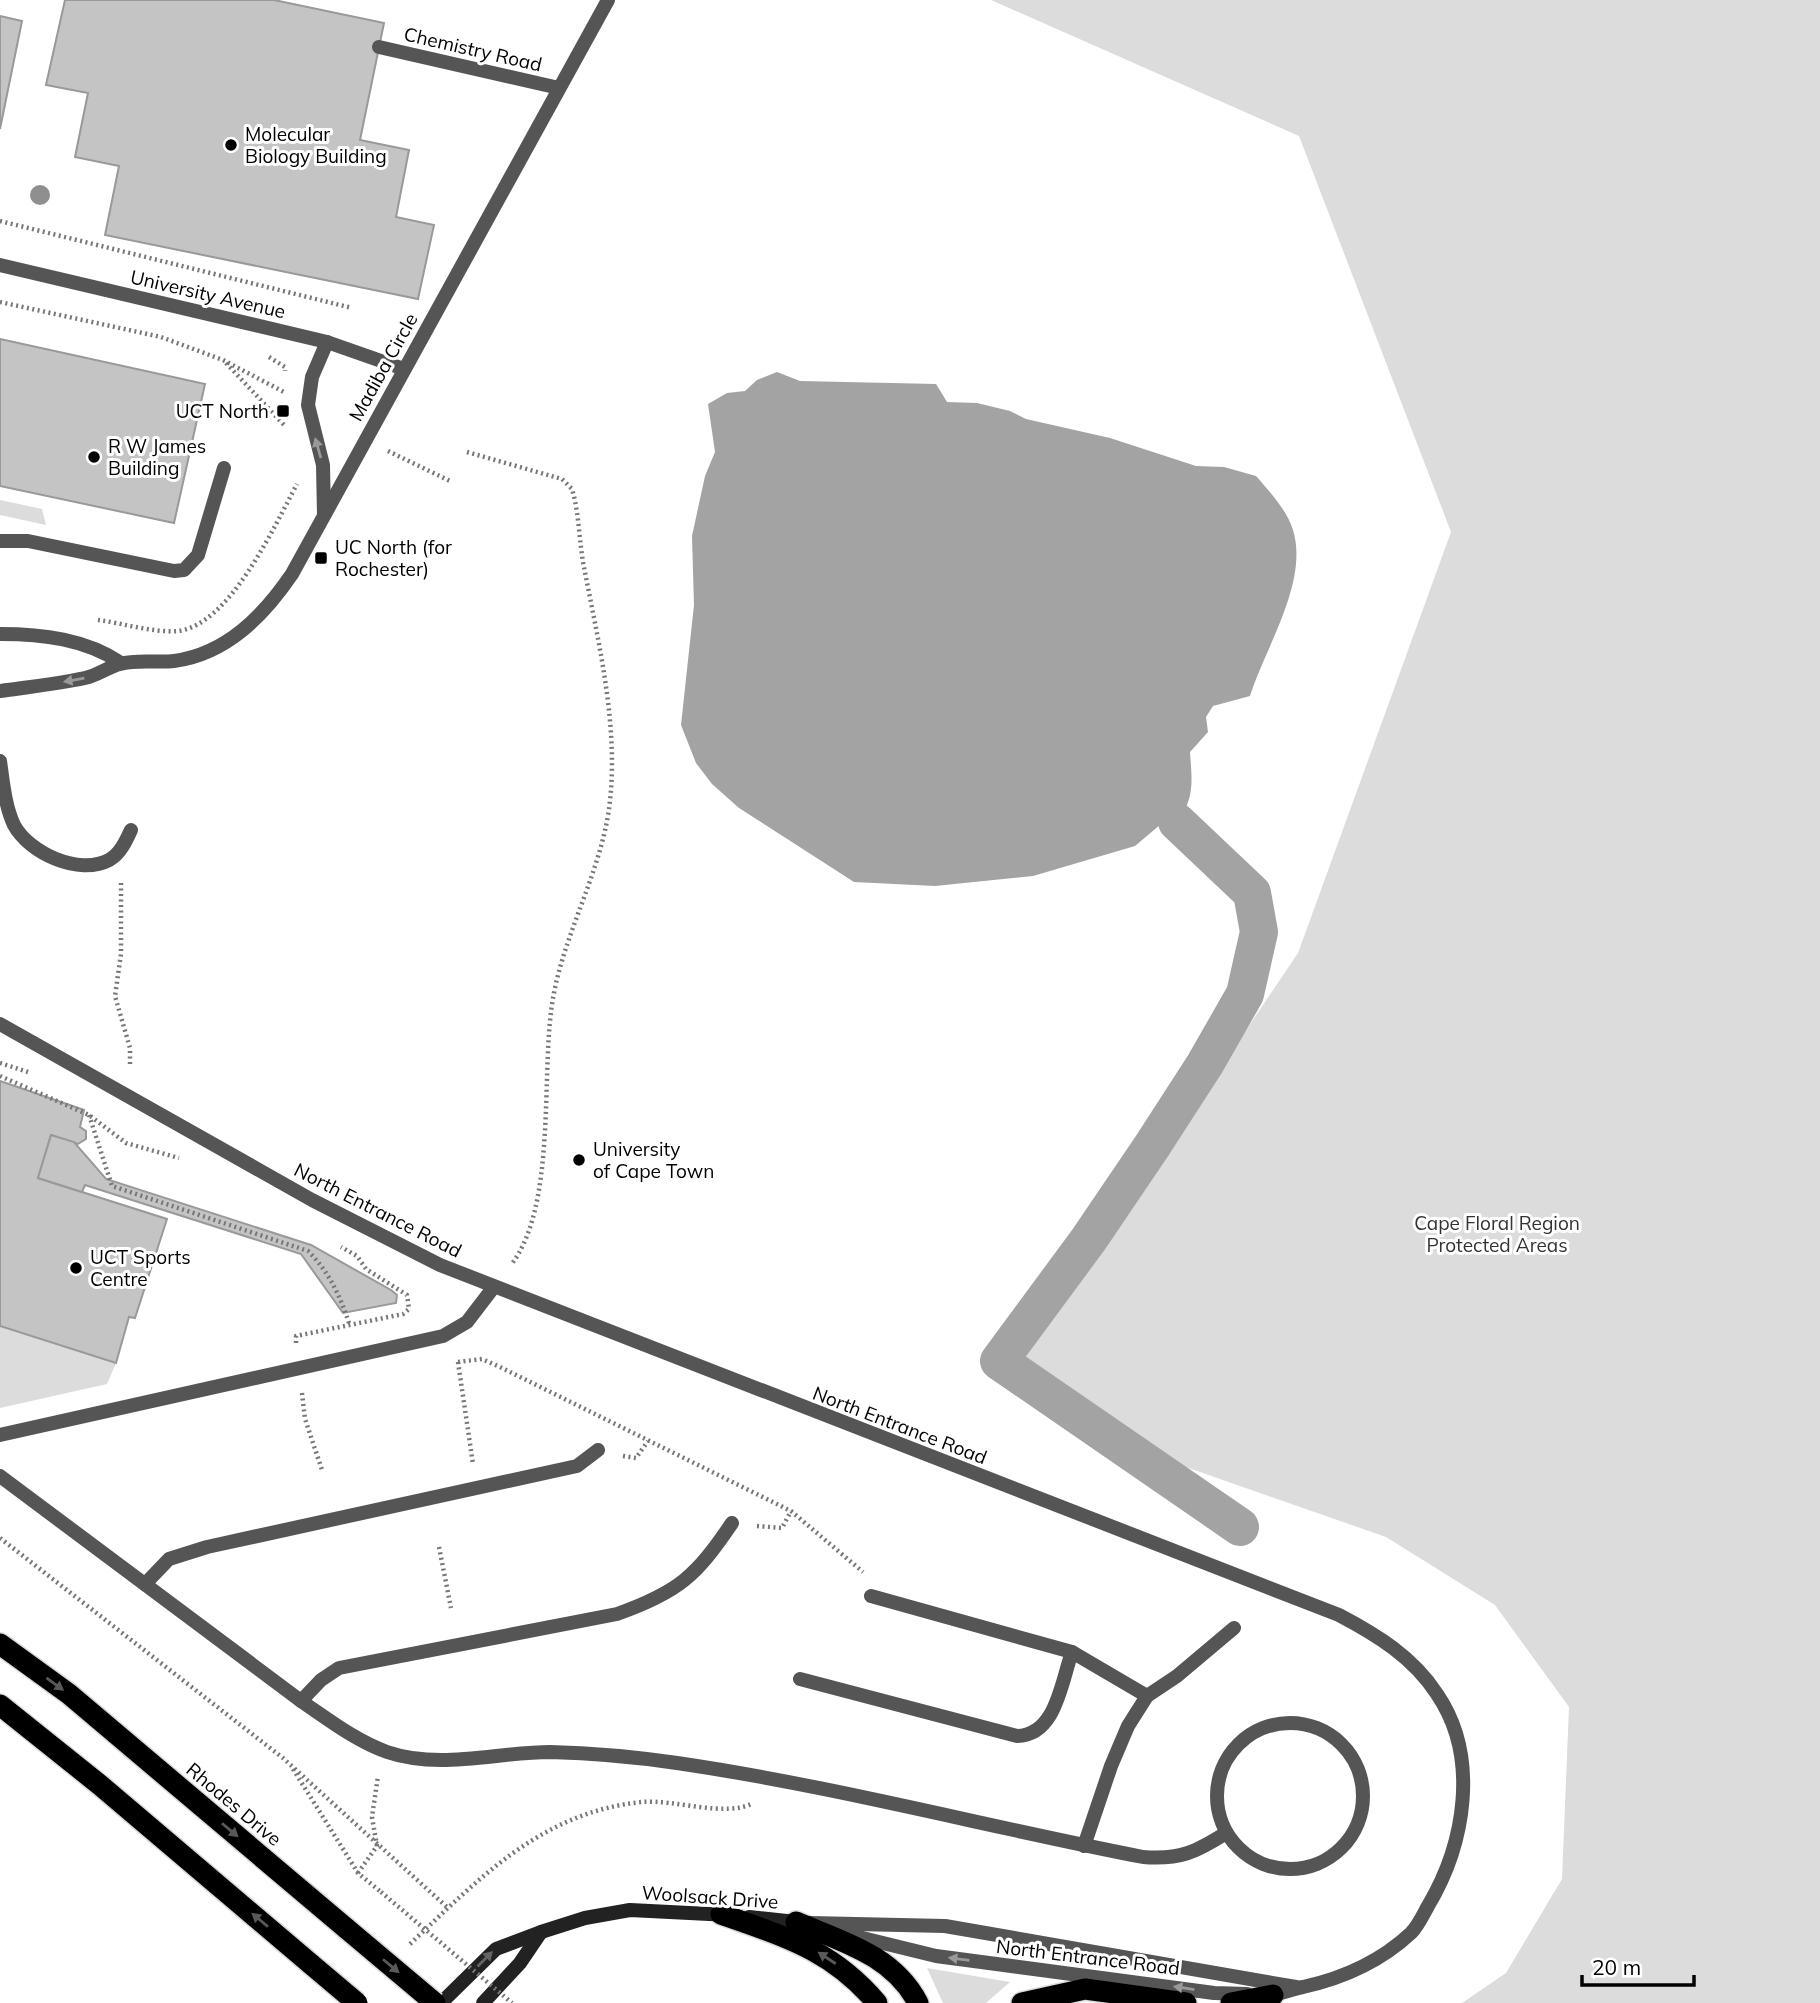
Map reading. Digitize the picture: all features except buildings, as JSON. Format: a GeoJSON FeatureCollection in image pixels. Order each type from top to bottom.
{"type":"FeatureCollection","features":[{"type":"Feature","properties":{"kind":"highway","name":"Rhodes Drive"},"geometry":{"type":"LineString","coordinates":[[0,1644],[80,1703],[435,2003]]}},
{"type":"Feature","properties":{"kind":"highway"},"geometry":{"type":"LineString","coordinates":[[0,1705],[79,1768],[357,2003]]}},
{"type":"Feature","properties":{"kind":"highway"},"geometry":{"type":"LineString","coordinates":[[721,1914],[825,1955],[858,1981],[877,2003]]}},
{"type":"Feature","properties":{"kind":"highway"},"geometry":{"type":"LineString","coordinates":[[796,1922],[877,1956],[897,1973],[918,2003]]}},
{"type":"Feature","properties":{"kind":"highway"},"geometry":{"type":"LineString","coordinates":[[1022,2003],[1085,1989],[1186,2003]]}},
{"type":"Feature","properties":{"kind":"highway"},"geometry":{"type":"LineString","coordinates":[[1231,2003],[1273,1995]]}},
{"type":"Feature","properties":{"kind":"main road","name":"Woolsack Drive"},"geometry":{"type":"LineString","coordinates":[[441,2003],[495,1949],[585,1918],[630,1910],[721,1914],[796,1922]]}},
{"type":"Feature","properties":{"kind":"main road"},"geometry":{"type":"LineString","coordinates":[[483,2003],[520,1963],[541,1932]]}},
{"type":"Feature","properties":{"kind":"street","name":"Madiba Circle"},"geometry":{"type":"LineString","coordinates":[[0,691],[88,677],[121,663],[178,660],[231,639],[253,622],[275,599],[608,0]]}},
{"type":"Feature","properties":{"kind":"street","name":"Chemistry Road"},"geometry":{"type":"LineString","coordinates":[[379,47],[559,88]]}},
{"type":"Feature","properties":{"kind":"street","name":"University Avenue"},"geometry":{"type":"LineString","coordinates":[[0,265],[327,342],[404,369]]}},
{"type":"Feature","properties":{"kind":"street"},"geometry":{"type":"LineString","coordinates":[[324,515],[323,465],[308,405],[312,377],[327,342]]}},
{"type":"Feature","properties":{"kind":"street"},"geometry":{"type":"LineString","coordinates":[[0,541],[28,541],[174,571],[184,570],[198,555],[224,468]]}},
{"type":"Feature","properties":{"kind":"street"},"geometry":{"type":"LineString","coordinates":[[0,634],[29,634],[90,645],[121,663]]}},
{"type":"Feature","properties":{"kind":"street"},"geometry":{"type":"LineString","coordinates":[[0,761],[8,808],[22,836],[32,846],[65,862],[85,864],[108,860],[120,850],[131,830]]}},
{"type":"Feature","properties":{"kind":"street"},"geometry":{"type":"LineString","coordinates":[[0,1014],[28,1038]]}},
{"type":"Feature","properties":{"kind":"street","name":"North Entrance Road"},"geometry":{"type":"LineString","coordinates":[[0,1024],[312,1200],[440,1265],[493,1288],[1339,1615],[1380,1637],[1414,1664],[1439,1695],[1458,1739],[1464,1788],[1459,1837],[1439,1888],[1413,1931],[1376,1961],[1332,1982],[1273,1995],[1214,1993],[936,1956],[796,1922]]}},
{"type":"Feature","properties":{"kind":"street"},"geometry":{"type":"LineString","coordinates":[[0,1435],[443,1336],[467,1322],[493,1288]]}},
{"type":"Feature","properties":{"kind":"street"},"geometry":{"type":"LineString","coordinates":[[145,1584],[169,1559],[206,1546],[577,1466],[598,1450]]}},
{"type":"Feature","properties":{"kind":"street"},"geometry":{"type":"LineString","coordinates":[[0,1476],[301,1701],[347,1733],[387,1752],[409,1757],[454,1760],[550,1752],[674,1762],[763,1777],[1084,1846],[1170,1859],[1199,1850],[1226,1833]]}},
{"type":"Feature","properties":{"kind":"street"},"geometry":{"type":"LineString","coordinates":[[301,1701],[339,1668],[617,1614],[652,1602],[684,1583],[706,1562],[732,1523]]}},
{"type":"Feature","properties":{"kind":"street"},"geometry":{"type":"LineString","coordinates":[[872,1596],[1072,1652],[1147,1696]]}},
{"type":"Feature","properties":{"kind":"street"},"geometry":{"type":"LineString","coordinates":[[1084,1846],[1111,1766],[1128,1726],[1147,1696],[1177,1676],[1234,1628]]}},
{"type":"Feature","properties":{"kind":"street"},"geometry":{"type":"LineString","coordinates":[[800,1679],[1017,1736],[1030,1736],[1042,1729],[1050,1717],[1072,1652]]}},
{"type":"Feature","properties":{"kind":"street"},"geometry":{"type":"LineString","coordinates":[[1287,1722],[1309,1725],[1329,1733],[1345,1746],[1356,1764],[1362,1783],[1362,1804],[1357,1824],[1347,1842],[1332,1856],[1304,1867],[1274,1868],[1255,1861],[1238,1849],[1226,1833],[1218,1812],[1216,1791],[1221,1770],[1231,1751],[1247,1736],[1266,1726],[1287,1722]]}},
{"type":"Feature","properties":{"kind":"street","name":"North Entrance Road"},"geometry":{"type":"LineString","coordinates":[[796,1922],[945,1926],[1300,1987]]}},
{"type":"Feature","properties":{"kind":"path"},"geometry":{"type":"LineString","coordinates":[[0,221],[352,308]]}},
{"type":"Feature","properties":{"kind":"path"},"geometry":{"type":"LineString","coordinates":[[0,302],[162,337],[223,360],[289,394],[285,367],[259,350]]}},
{"type":"Feature","properties":{"kind":"path"},"geometry":{"type":"LineString","coordinates":[[223,360],[293,433]]}},
{"type":"Feature","properties":{"kind":"path"},"geometry":{"type":"LineString","coordinates":[[365,440],[452,482]]}},
{"type":"Feature","properties":{"kind":"path"},"geometry":{"type":"LineString","coordinates":[[467,452],[562,479],[572,489],[596,631],[611,743],[609,808],[603,837],[578,910],[551,1008],[545,1066],[545,1141],[536,1209],[518,1256],[493,1288]]}},
{"type":"Feature","properties":{"kind":"path"},"geometry":{"type":"LineString","coordinates":[[90,618],[178,631],[210,614],[240,586],[301,476]]}},
{"type":"Feature","properties":{"kind":"path"},"geometry":{"type":"LineString","coordinates":[[120,850],[123,908],[115,996],[131,1055],[127,1094]]}},
{"type":"Feature","properties":{"kind":"path"},"geometry":{"type":"LineString","coordinates":[[0,1063],[38,1078]]}},
{"type":"Feature","properties":{"kind":"path"},"geometry":{"type":"LineString","coordinates":[[0,1076],[89,1115],[126,1143],[187,1160],[164,1147]]}},
{"type":"Feature","properties":{"kind":"path"},"geometry":{"type":"LineString","coordinates":[[89,1115],[112,1186],[308,1251],[325,1268],[340,1295],[350,1326]]}},
{"type":"Feature","properties":{"kind":"path"},"geometry":{"type":"LineString","coordinates":[[296,1336],[403,1314],[410,1310],[411,1302],[407,1295],[366,1269],[356,1256],[334,1243]]}},
{"type":"Feature","properties":{"kind":"path"},"geometry":{"type":"LineString","coordinates":[[470,1440],[458,1362],[482,1359],[791,1511],[872,1579],[872,1596]]}},
{"type":"Feature","properties":{"kind":"path"},"geometry":{"type":"LineString","coordinates":[[305,1419],[322,1470]]}},
{"type":"Feature","properties":{"kind":"path"},"geometry":{"type":"LineString","coordinates":[[732,1523],[779,1529],[784,1526],[791,1511]]}},
{"type":"Feature","properties":{"kind":"path"},"geometry":{"type":"LineString","coordinates":[[0,1538],[291,1766],[448,1908]]}},
{"type":"Feature","properties":{"kind":"path"},"geometry":{"type":"LineString","coordinates":[[439,1547],[451,1608]]}},
{"type":"Feature","properties":{"kind":"path"},"geometry":{"type":"LineString","coordinates":[[358,1873],[377,1846],[372,1817],[379,1770],[387,1752]]}},
{"type":"Feature","properties":{"kind":"path"},"geometry":{"type":"LineString","coordinates":[[291,1766],[358,1873],[512,2003]]}},
{"type":"Feature","properties":{"kind":"path"},"geometry":{"type":"LineString","coordinates":[[407,1946],[487,1870],[522,1845],[550,1830],[599,1811],[642,1802],[743,1808],[755,1801],[763,1777]]}},
{"type":"Feature","properties":{"kind":"green space","name":"Cape Floral Region Protected Areas"},"geometry":{"type":"Polygon","coordinates":[[[991,0],[1820,0],[1820,2003],[1462,2003],[1506,1973],[1562,1879],[1569,1707],[1495,1605],[1386,1537],[1180,1465],[1019,1367],[1298,953],[1451,532],[1299,136],[991,0]]]}},
{"type":"Feature","properties":{"kind":"green space"},"geometry":{"type":"Polygon","coordinates":[[[0,500],[42,509],[46,525],[0,515],[0,500]]]}},
{"type":"Feature","properties":{"kind":"green space"},"geometry":{"type":"Polygon","coordinates":[[[0,1326],[116,1363],[107,1384],[0,1408],[0,1326]]]}},
{"type":"Feature","properties":{"kind":"green space"},"geometry":{"type":"Polygon","coordinates":[[[927,1968],[1010,1982],[986,2003],[943,2003],[927,1968]]]}},
{"type":"Feature","properties":{"kind":"shaded area"},"geometry":{"type":"Polygon","coordinates":[[[777,372],[800,381],[936,384],[947,402],[977,403],[1010,411],[1026,419],[1110,438],[1196,466],[1224,467],[1256,476],[1272,494],[1293,530],[1295,571],[1290,593],[1250,696],[1213,706],[1206,717],[1208,732],[1190,752],[1190,797],[1177,822],[1161,824],[1135,846],[1033,876],[935,886],[854,882],[739,808],[712,784],[696,763],[681,725],[694,605],[692,536],[705,476],[715,452],[708,404],[727,393],[745,391],[757,380],[777,372]]]}},
{"type":"Feature","properties":{"kind":"waterway"},"geometry":{"type":"LineString","coordinates":[[1177,822],[1252,893],[1259,932],[1245,994],[1205,1064],[1152,1146],[1089,1239],[999,1361],[1240,1527]]}},
{"type":"Feature","properties":{"kind":"place","name":"Molecular Biology Building"},"geometry":{"type":"Point","coordinates":[231,145]}},
{"type":"Feature","properties":{"kind":"place","name":"UCT North"},"geometry":{"type":"Point","coordinates":[283,411]}},
{"type":"Feature","properties":{"kind":"place","name":"R W James Building"},"geometry":{"type":"Point","coordinates":[94,457]}},
{"type":"Feature","properties":{"kind":"place","name":"UC North (for Rochester)"},"geometry":{"type":"Point","coordinates":[321,558]}},
{"type":"Feature","properties":{"kind":"place","name":"University of Cape Town"},"geometry":{"type":"Point","coordinates":[579,1160]}},
{"type":"Feature","properties":{"kind":"place","name":"UCT Sports Centre"},"geometry":{"type":"Point","coordinates":[76,1268]}}]}
